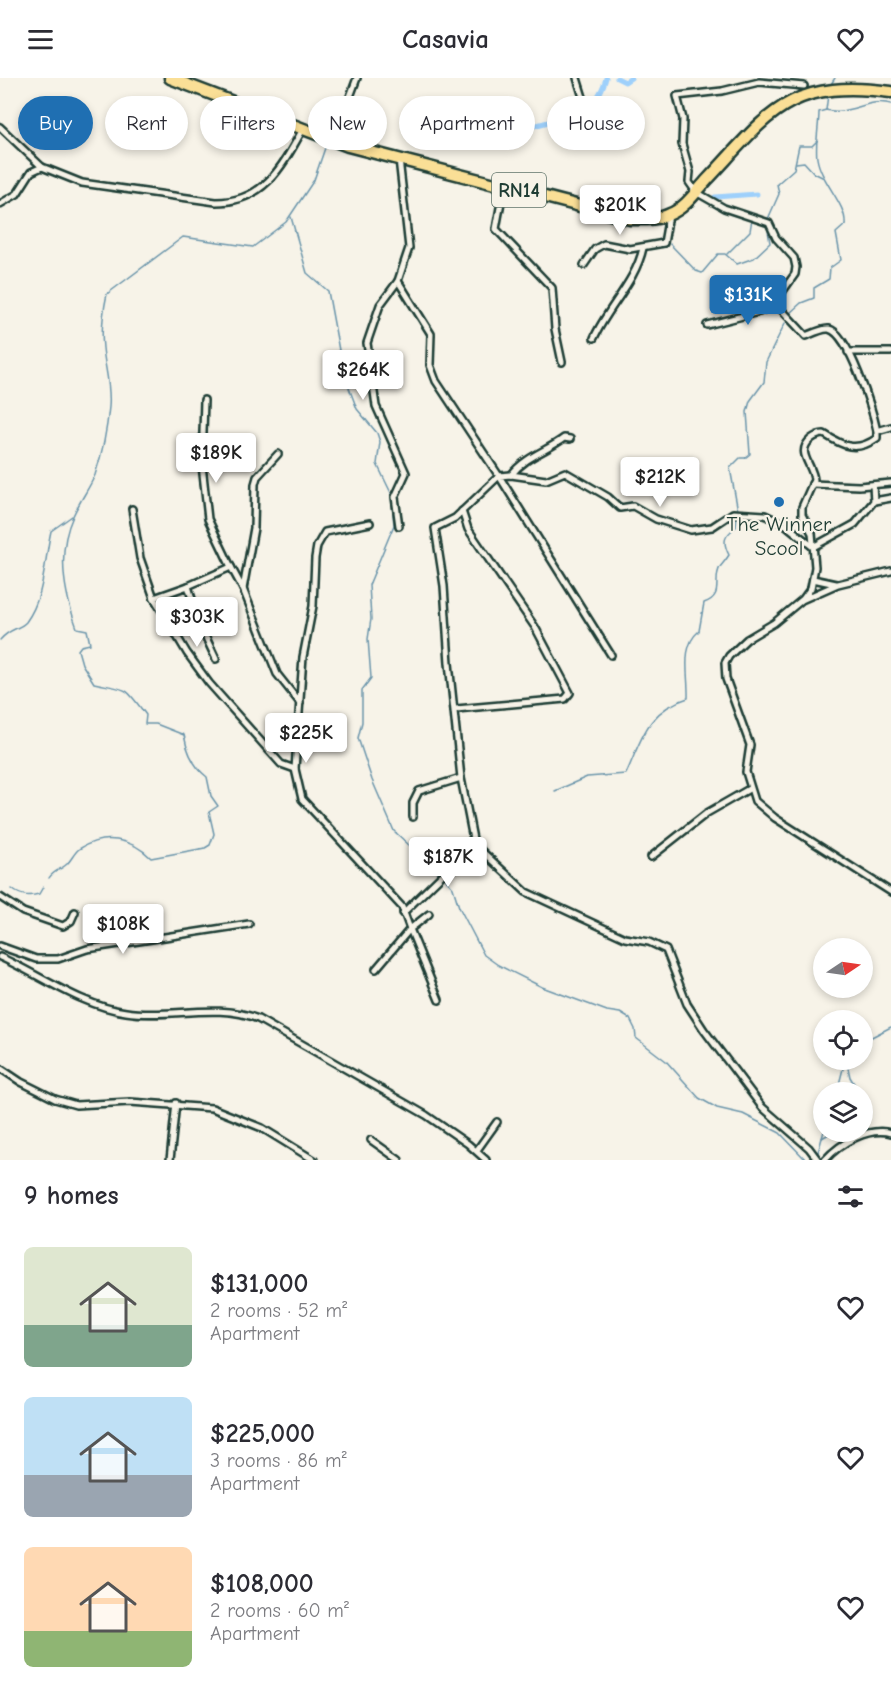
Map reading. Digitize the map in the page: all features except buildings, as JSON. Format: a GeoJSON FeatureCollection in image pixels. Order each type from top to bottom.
{"type":"FeatureCollection","features":[{"type":"Feature","properties":{"kind":"highway","name":"RN14"},"geometry":{"type":"LineString","coordinates":[[170,78],[308,129]]}},
{"type":"Feature","properties":{"kind":"highway"},"geometry":{"type":"LineString","coordinates":[[669,215],[696,192],[782,98],[804,86],[832,83],[891,92]]}},
{"type":"Feature","properties":{"kind":"highway","name":"RN14"},"geometry":{"type":"LineString","coordinates":[[364,150],[630,219],[669,215]]}},
{"type":"Feature","properties":{"kind":"street"},"geometry":{"type":"LineString","coordinates":[[350,96],[357,78]]}},
{"type":"Feature","properties":{"kind":"street"},"geometry":{"type":"LineString","coordinates":[[577,78],[583,96]]}},
{"type":"Feature","properties":{"kind":"street"},"geometry":{"type":"LineString","coordinates":[[803,599],[813,579],[813,547],[812,533],[802,514],[805,498],[814,475],[804,451],[814,437],[824,434],[837,443],[852,447],[871,442],[877,438],[878,431],[866,387],[848,352],[829,329],[806,336],[785,315],[779,302],[780,295],[795,274],[796,267],[794,258],[776,238],[769,223],[724,207],[696,192],[689,182],[681,129],[683,119],[677,96],[722,91],[759,80],[804,86]]}},
{"type":"Feature","properties":{"kind":"street"},"geometry":{"type":"LineString","coordinates":[[0,127],[42,167],[82,183],[216,202],[235,202],[256,193],[271,178],[303,127]]}},
{"type":"Feature","properties":{"kind":"street"},"geometry":{"type":"LineString","coordinates":[[399,159],[409,248],[398,281],[380,305],[367,344],[376,406],[406,473],[395,497],[399,526]]}},
{"type":"Feature","properties":{"kind":"street"},"geometry":{"type":"LineString","coordinates":[[0,204],[17,194],[31,172],[42,167]]}},
{"type":"Feature","properties":{"kind":"street"},"geometry":{"type":"LineString","coordinates":[[504,186],[495,229],[552,288],[555,328],[562,362]]}},
{"type":"Feature","properties":{"kind":"street"},"geometry":{"type":"LineString","coordinates":[[584,265],[595,249],[604,244],[619,248],[644,248],[667,240],[669,215]]}},
{"type":"Feature","properties":{"kind":"street"},"geometry":{"type":"LineString","coordinates":[[594,338],[608,310],[637,270],[644,248]]}},
{"type":"Feature","properties":{"kind":"street"},"geometry":{"type":"LineString","coordinates":[[398,281],[431,334],[430,365],[436,381],[500,476],[611,655]]}},
{"type":"Feature","properties":{"kind":"street"},"geometry":{"type":"LineString","coordinates":[[707,325],[759,312],[779,302]]}},
{"type":"Feature","properties":{"kind":"street"},"geometry":{"type":"LineString","coordinates":[[848,352],[891,352]]}},
{"type":"Feature","properties":{"kind":"street"},"geometry":{"type":"LineString","coordinates":[[204,400],[202,465],[208,519],[243,589],[277,674],[300,703]]}},
{"type":"Feature","properties":{"kind":"street"},"geometry":{"type":"LineString","coordinates":[[878,431],[891,427]]}},
{"type":"Feature","properties":{"kind":"street"},"geometry":{"type":"LineString","coordinates":[[511,475],[522,463],[542,449],[554,447],[564,438],[570,440]]}},
{"type":"Feature","properties":{"kind":"street"},"geometry":{"type":"LineString","coordinates":[[243,589],[254,528],[255,484],[257,477],[278,454]]}},
{"type":"Feature","properties":{"kind":"street"},"geometry":{"type":"LineString","coordinates":[[813,547],[786,525],[765,515],[733,513],[712,527],[691,530],[656,519],[633,506],[620,508],[608,497],[565,472],[544,481],[511,475],[500,476],[455,518],[435,528],[444,586],[449,663],[456,709],[461,778],[474,844],[526,892],[625,938],[649,942],[666,950],[687,1004],[704,1030],[762,1107],[809,1148],[816,1158]]}},
{"type":"Feature","properties":{"kind":"street"},"geometry":{"type":"LineString","coordinates":[[812,484],[891,483]]}},
{"type":"Feature","properties":{"kind":"street"},"geometry":{"type":"LineString","coordinates":[[873,485],[874,501]]}},
{"type":"Feature","properties":{"kind":"street"},"geometry":{"type":"LineString","coordinates":[[813,547],[855,524],[874,501],[891,498]]}},
{"type":"Feature","properties":{"kind":"street"},"geometry":{"type":"LineString","coordinates":[[132,509],[140,558],[154,598],[187,653],[209,683],[281,764],[295,769]]}},
{"type":"Feature","properties":{"kind":"street"},"geometry":{"type":"LineString","coordinates":[[456,709],[565,699],[570,693],[535,627],[468,529],[462,511]]}},
{"type":"Feature","properties":{"kind":"street"},"geometry":{"type":"LineString","coordinates":[[370,523],[325,532],[317,546],[313,606],[303,657],[295,769],[302,799],[382,883],[404,913],[439,1000]]}},
{"type":"Feature","properties":{"kind":"street"},"geometry":{"type":"LineString","coordinates":[[154,598],[231,567]]}},
{"type":"Feature","properties":{"kind":"street"},"geometry":{"type":"LineString","coordinates":[[891,571],[838,584],[803,599],[774,623],[747,639],[726,663],[726,679],[750,745],[746,772],[749,789],[755,801],[775,818],[891,892]]}},
{"type":"Feature","properties":{"kind":"street"},"geometry":{"type":"LineString","coordinates":[[813,579],[838,584]]}},
{"type":"Feature","properties":{"kind":"street"},"geometry":{"type":"LineString","coordinates":[[188,586],[200,625],[216,659]]}},
{"type":"Feature","properties":{"kind":"street"},"geometry":{"type":"LineString","coordinates":[[413,817],[413,803],[419,791],[461,778]]}},
{"type":"Feature","properties":{"kind":"street"},"geometry":{"type":"LineString","coordinates":[[651,857],[707,813],[749,789]]}},
{"type":"Feature","properties":{"kind":"street"},"geometry":{"type":"LineString","coordinates":[[404,913],[474,844]]}},
{"type":"Feature","properties":{"kind":"street"},"geometry":{"type":"LineString","coordinates":[[0,897],[23,912],[63,926],[71,921],[75,912]]}},
{"type":"Feature","properties":{"kind":"street"},"geometry":{"type":"LineString","coordinates":[[376,969],[410,929],[429,914]]}},
{"type":"Feature","properties":{"kind":"street"},"geometry":{"type":"LineString","coordinates":[[0,946],[36,958],[58,959],[87,949],[249,924]]}},
{"type":"Feature","properties":{"kind":"street"},"geometry":{"type":"LineString","coordinates":[[0,957],[85,998],[124,1012],[184,1013],[219,1010],[258,1018],[391,1094],[477,1150],[486,1160]]}},
{"type":"Feature","properties":{"kind":"street"},"geometry":{"type":"LineString","coordinates":[[0,1068],[21,1082],[56,1099],[76,1105],[176,1103],[212,1108],[262,1128],[314,1160]]}},
{"type":"Feature","properties":{"kind":"street"},"geometry":{"type":"LineString","coordinates":[[170,1160],[176,1103]]}},
{"type":"Feature","properties":{"kind":"street"},"geometry":{"type":"LineString","coordinates":[[477,1150],[497,1122]]}},
{"type":"Feature","properties":{"kind":"street"},"geometry":{"type":"LineString","coordinates":[[825,1160],[837,1149],[866,1133],[880,1129],[891,1133]]}},
{"type":"Feature","properties":{"kind":"street"},"geometry":{"type":"LineString","coordinates":[[371,1140],[399,1160]]}},
{"type":"Feature","properties":{"kind":"waterway"},"geometry":{"type":"LineString","coordinates":[[535,125],[576,114],[591,106],[606,78]]}},
{"type":"Feature","properties":{"kind":"waterway"},"geometry":{"type":"LineString","coordinates":[[617,78],[625,82],[631,78]]}},
{"type":"Feature","properties":{"kind":"waterway"},"geometry":{"type":"LineString","coordinates":[[831,84],[835,78]]}},
{"type":"Feature","properties":{"kind":"waterway"},"geometry":{"type":"LineString","coordinates":[[828,95],[826,110],[843,111],[883,102],[891,104]]}},
{"type":"Feature","properties":{"kind":"waterway"},"geometry":{"type":"LineString","coordinates":[[790,313],[801,303],[814,298],[814,288],[829,279],[830,268],[841,260],[836,233],[845,225],[845,217],[823,176],[817,158],[819,112],[826,110]]}},
{"type":"Feature","properties":{"kind":"waterway"},"geometry":{"type":"LineString","coordinates":[[768,219],[779,194],[777,184],[794,169],[799,146],[812,146],[818,140]]}},
{"type":"Feature","properties":{"kind":"waterway"},"geometry":{"type":"LineString","coordinates":[[49,878],[67,864],[79,849],[98,841],[126,842],[151,858],[205,848],[210,845],[214,834],[209,812],[218,806],[211,796],[207,777],[192,759],[184,735],[156,724],[145,724],[146,715],[129,693],[120,688],[94,683],[82,664],[78,650],[81,646],[90,644],[87,630],[77,628],[72,615],[64,572],[65,543],[75,511],[95,475],[106,433],[109,392],[102,334],[107,294],[183,237],[253,247],[286,222],[314,180],[324,150]]}},
{"type":"Feature","properties":{"kind":"waterway"},"geometry":{"type":"LineString","coordinates":[[796,163],[804,162],[814,173],[824,178]]}},
{"type":"Feature","properties":{"kind":"waterway"},"geometry":{"type":"LineString","coordinates":[[715,197],[757,194]]}},
{"type":"Feature","properties":{"kind":"waterway"},"geometry":{"type":"LineString","coordinates":[[291,217],[307,273],[328,291],[343,372],[357,409],[377,433],[380,442],[377,464],[391,493],[394,525],[369,585],[371,619],[368,639],[371,678],[362,690],[362,722],[358,738],[372,780],[394,831],[439,873]]}},
{"type":"Feature","properties":{"kind":"waterway"},"geometry":{"type":"LineString","coordinates":[[727,254],[750,231],[752,219]]}},
{"type":"Feature","properties":{"kind":"waterway"},"geometry":{"type":"LineString","coordinates":[[670,244],[696,271],[702,273],[718,254],[725,254],[737,264],[754,258],[770,243],[767,225]]}},
{"type":"Feature","properties":{"kind":"waterway"},"geometry":{"type":"LineString","coordinates":[[738,511],[730,468],[740,458],[745,458],[750,454],[747,412],[750,401],[764,382],[766,362],[785,323]]}},
{"type":"Feature","properties":{"kind":"waterway"},"geometry":{"type":"LineString","coordinates":[[0,640],[7,633],[24,624],[32,612],[43,578],[51,531],[72,516]]}},
{"type":"Feature","properties":{"kind":"waterway"},"geometry":{"type":"LineString","coordinates":[[555,791],[587,777],[626,774],[647,728],[654,719],[663,710],[688,698],[687,653],[689,645],[699,631],[704,603],[710,600],[716,592],[718,572],[729,555],[725,539],[736,527],[737,516]]}},
{"type":"Feature","properties":{"kind":"waterway"},"geometry":{"type":"LineString","coordinates":[[446,880],[453,888],[459,907],[484,955],[498,965],[542,987],[607,1011],[620,1013],[630,1019],[636,1038],[666,1061],[699,1098],[717,1108],[743,1114],[780,1133],[806,1160]]}},
{"type":"Feature","properties":{"kind":"waterway"},"geometry":{"type":"LineString","coordinates":[[12,889],[24,895],[31,895],[39,894],[43,887]]}},
{"type":"Feature","properties":{"kind":"waterway"},"geometry":{"type":"LineString","coordinates":[[873,1036],[891,1027]]}},
{"type":"Feature","properties":{"kind":"waterway"},"geometry":{"type":"LineString","coordinates":[[840,1082],[843,1070]]}},
{"type":"Feature","properties":{"kind":"waterway"},"geometry":{"type":"LineString","coordinates":[[848,1070],[853,1082]]}},
{"type":"Feature","properties":{"kind":"waterway"},"geometry":{"type":"LineString","coordinates":[[817,1156],[821,1142]]}},
{"type":"Feature","properties":{"kind":"place","name":"The Winner Scool"},"geometry":{"type":"Point","coordinates":[779,502]}}]}
